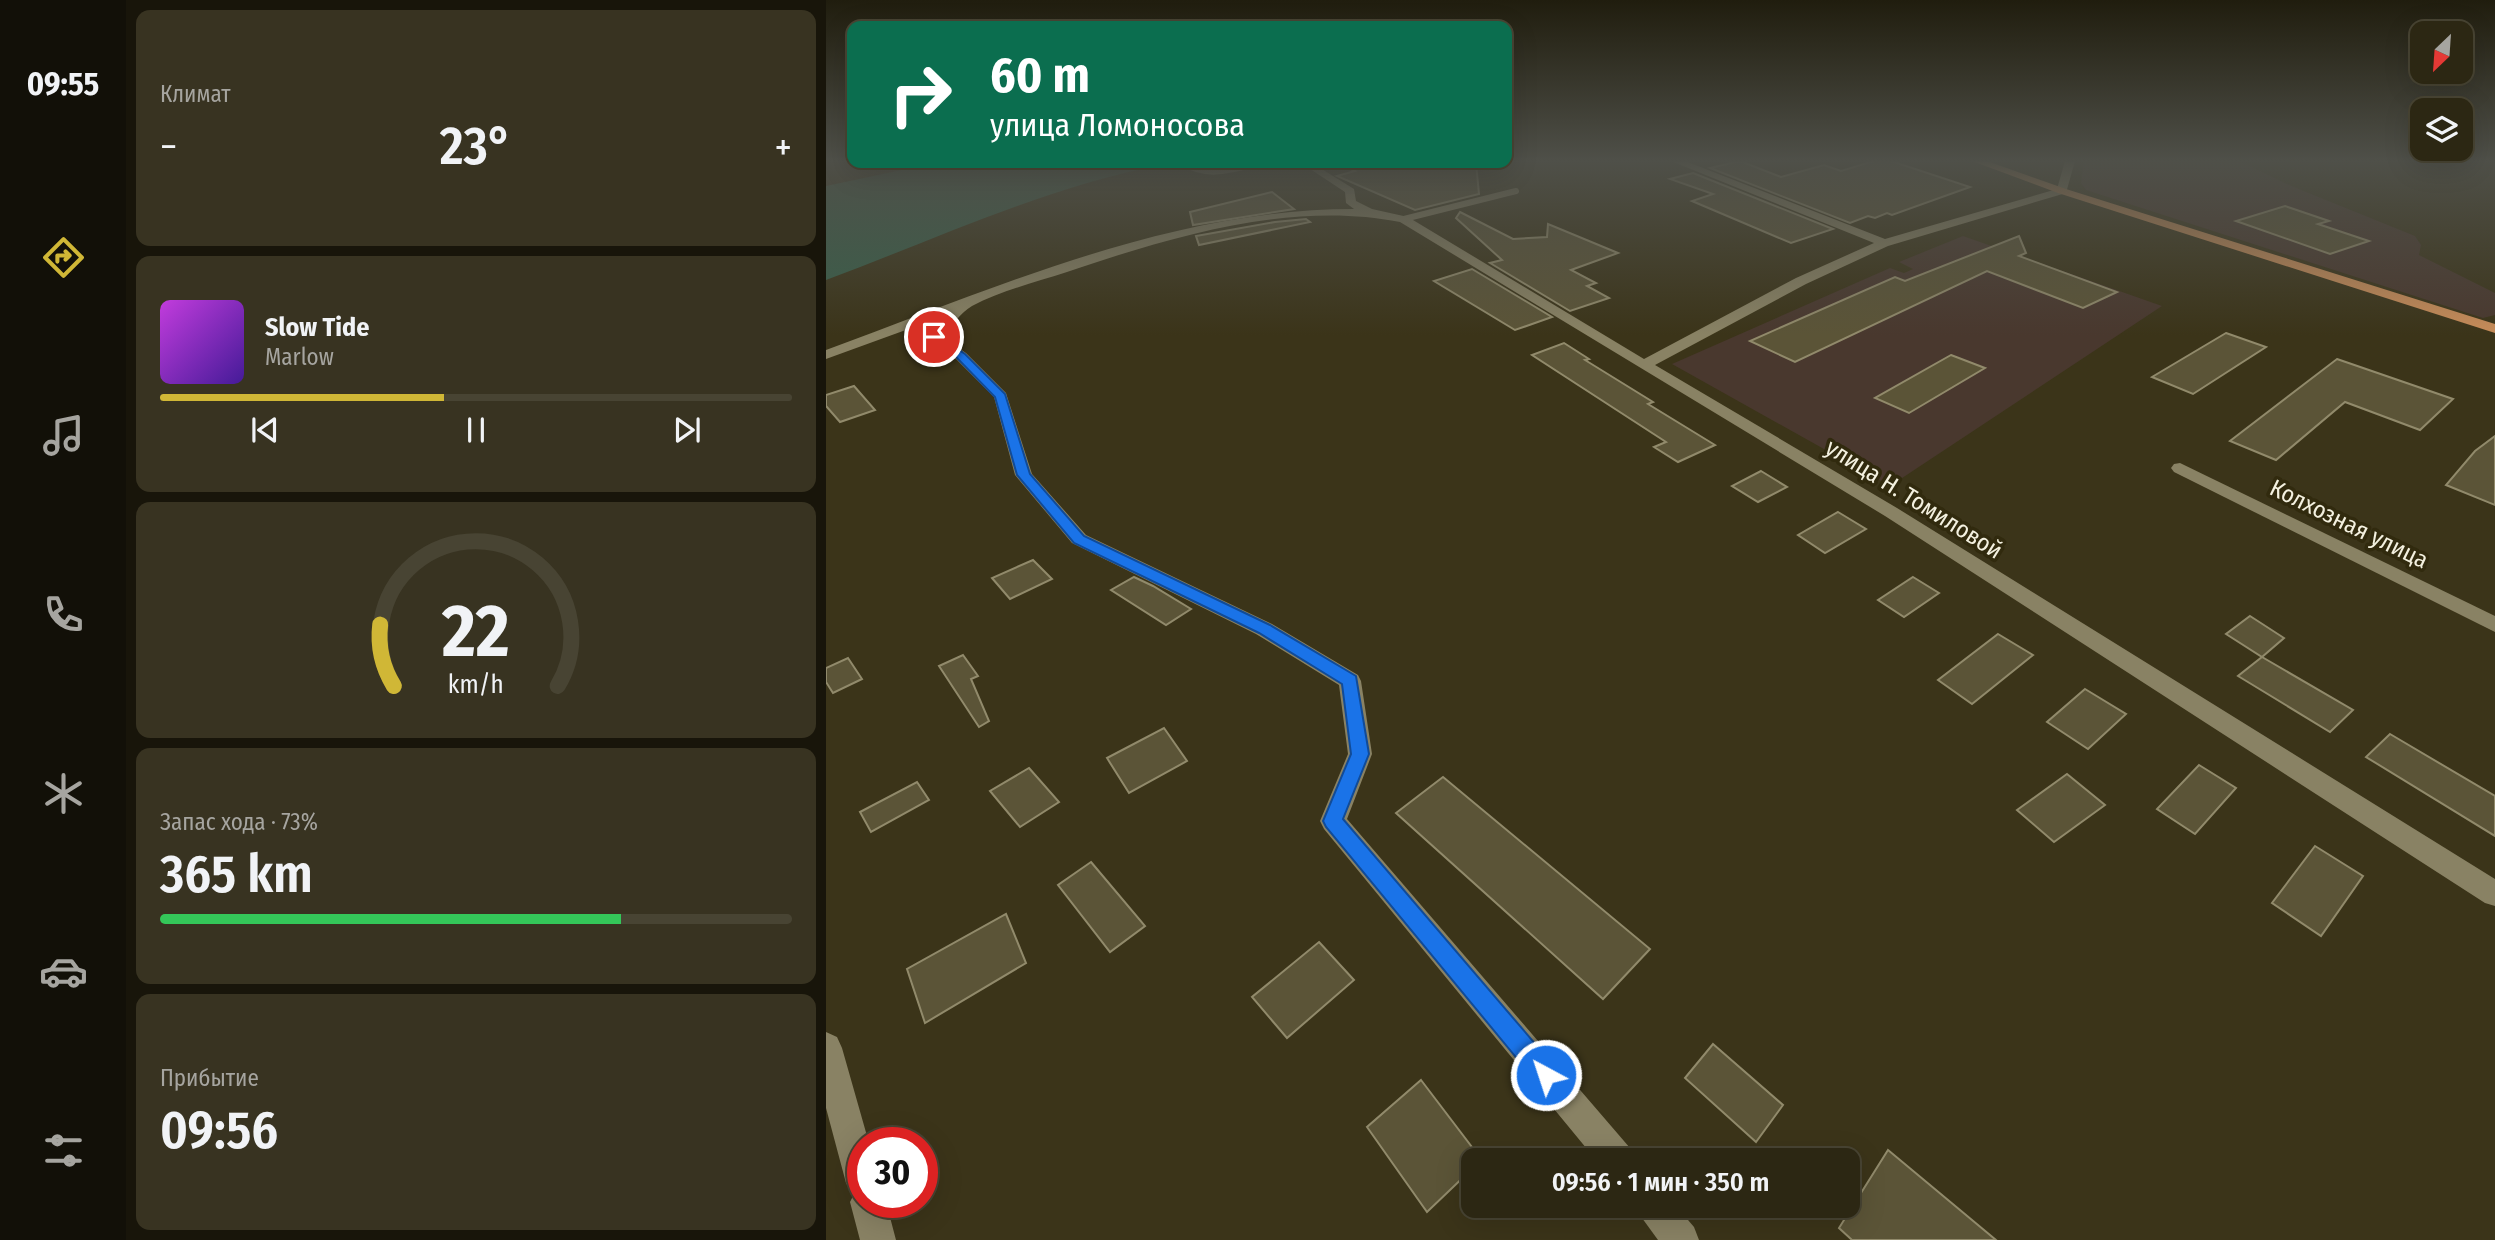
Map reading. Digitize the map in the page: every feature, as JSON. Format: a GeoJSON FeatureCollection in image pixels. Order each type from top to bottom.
{"type":"FeatureCollection","features":[{"type":"Feature","properties":{"kind":"main road"},"geometry":{"type":"LineString","coordinates":[[2149,219],[2495,329]]}},
{"type":"Feature","properties":{"kind":"street","name":"улица Н. Томиловой"},"geometry":{"type":"LineString","coordinates":[[826,355],[1156,238],[1271,219]]}},
{"type":"Feature","properties":{"kind":"street","name":"улица Н. Томиловой"},"geometry":{"type":"LineString","coordinates":[[1404,219],[1891,512],[2495,894]]}},
{"type":"Feature","properties":{"kind":"street"},"geometry":{"type":"LineString","coordinates":[[1823,219],[1884,243]]}},
{"type":"Feature","properties":{"kind":"street"},"geometry":{"type":"LineString","coordinates":[[1645,363],[1801,281],[1884,243],[1967,219]]}},
{"type":"Feature","properties":{"kind":"street"},"geometry":{"type":"LineString","coordinates":[[965,304],[934,337],[961,356],[1001,396],[1024,475],[1079,540],[1264,629],[1350,681],[1360,754],[1333,821],[1608,1148]]}},
{"type":"Feature","properties":{"kind":"street","name":"Колхозная улица"},"geometry":{"type":"LineString","coordinates":[[2180,468],[2495,625]]}},
{"type":"Feature","properties":{"kind":"street"},"geometry":{"type":"LineString","coordinates":[[826,1048],[848,1127]]}},
{"type":"Feature","properties":{"kind":"street"},"geometry":{"type":"LineString","coordinates":[[872,1218],[878,1240]]}},
{"type":"Feature","properties":{"kind":"street"},"geometry":{"type":"LineString","coordinates":[[1664,1218],[1681,1240]]}},
{"type":"Feature","properties":{"kind":"shaded area"},"geometry":{"type":"Polygon","coordinates":[[[2176,219],[2373,219],[2415,236],[2421,245],[2419,255],[2495,293],[2495,315],[2483,318],[2176,219]]]}},
{"type":"Feature","properties":{"kind":"shaded area"},"geometry":{"type":"Polygon","coordinates":[[[1963,236],[2162,306],[1890,486],[1672,364],[1890,268],[1904,273],[1913,269],[1899,262],[1963,236]]]}},
{"type":"Feature","properties":{"kind":"green space"},"geometry":{"type":"Polygon","coordinates":[[[826,219],[984,219],[826,280],[826,219]]]}},
{"type":"Feature","properties":{"kind":"building"},"geometry":{"type":"Polygon","coordinates":[[[1192,219],[1232,219],[1193,225],[1192,219]]]}},
{"type":"Feature","properties":{"kind":"building"},"geometry":{"type":"Polygon","coordinates":[[[1306,219],[1310,222],[1199,245],[1196,236],[1275,222],[1306,219]]]}},
{"type":"Feature","properties":{"kind":"building"},"geometry":{"type":"Polygon","coordinates":[[[1457,219],[1473,219],[1513,239],[1547,237],[1548,224],[1618,253],[1571,270],[1596,283],[1587,286],[1609,298],[1570,311],[1490,263],[1502,260],[1457,219]]]}},
{"type":"Feature","properties":{"kind":"building"},"geometry":{"type":"Polygon","coordinates":[[[1734,219],[1808,219],[1833,229],[1791,243],[1734,219]]]}},
{"type":"Feature","properties":{"kind":"building"},"geometry":{"type":"Polygon","coordinates":[[[1839,219],[1861,219],[1850,223],[1839,219]]]}},
{"type":"Feature","properties":{"kind":"building"},"geometry":{"type":"Polygon","coordinates":[[[2323,219],[2329,221],[2318,224],[2369,241],[2330,254],[2236,221],[2323,219]]]}},
{"type":"Feature","properties":{"kind":"building"},"geometry":{"type":"Polygon","coordinates":[[[2019,236],[2026,253],[2019,256],[2117,292],[2083,308],[1987,271],[1795,362],[1750,341],[1895,277],[1905,281],[2019,236]]]}},
{"type":"Feature","properties":{"kind":"building"},"geometry":{"type":"Polygon","coordinates":[[[1472,269],[1552,317],[1515,330],[1434,281],[1472,269]]]}},
{"type":"Feature","properties":{"kind":"building"},"geometry":{"type":"Polygon","coordinates":[[[2226,333],[2266,347],[2193,394],[2152,377],[2226,333]]]}},
{"type":"Feature","properties":{"kind":"building"},"geometry":{"type":"Polygon","coordinates":[[[1564,343],[1589,359],[1585,360],[1653,402],[1648,404],[1715,445],[1678,462],[1654,447],[1666,442],[1532,355],[1564,343]]]}},
{"type":"Feature","properties":{"kind":"building"},"geometry":{"type":"Polygon","coordinates":[[[1951,355],[1985,368],[1909,413],[1875,398],[1951,355]]]}},
{"type":"Feature","properties":{"kind":"building"},"geometry":{"type":"Polygon","coordinates":[[[2337,359],[2453,399],[2420,430],[2345,402],[2276,460],[2230,441],[2337,359]]]}},
{"type":"Feature","properties":{"kind":"building"},"geometry":{"type":"Polygon","coordinates":[[[854,386],[875,410],[840,422],[826,406],[826,395],[854,386]]]}},
{"type":"Feature","properties":{"kind":"building"},"geometry":{"type":"Polygon","coordinates":[[[2495,436],[2495,505],[2446,485],[2475,451],[2495,436]]]}},
{"type":"Feature","properties":{"kind":"building"},"geometry":{"type":"Polygon","coordinates":[[[1761,471],[1787,487],[1758,502],[1732,486],[1761,471]]]}},
{"type":"Feature","properties":{"kind":"building"},"geometry":{"type":"Polygon","coordinates":[[[1838,512],[1866,529],[1825,553],[1798,535],[1838,512]]]}},
{"type":"Feature","properties":{"kind":"building"},"geometry":{"type":"Polygon","coordinates":[[[1033,560],[1052,579],[1010,599],[992,578],[1033,560]]]}},
{"type":"Feature","properties":{"kind":"building"},"geometry":{"type":"Polygon","coordinates":[[[1134,577],[1191,609],[1166,625],[1111,590],[1134,577]]]}},
{"type":"Feature","properties":{"kind":"building"},"geometry":{"type":"Polygon","coordinates":[[[1913,577],[1939,593],[1904,617],[1878,600],[1913,577]]]}},
{"type":"Feature","properties":{"kind":"building"},"geometry":{"type":"Polygon","coordinates":[[[2250,616],[2284,638],[2262,657],[2226,634],[2250,616]]]}},
{"type":"Feature","properties":{"kind":"building"},"geometry":{"type":"Polygon","coordinates":[[[1998,634],[2033,655],[1972,704],[1938,680],[1998,634]]]}},
{"type":"Feature","properties":{"kind":"building"},"geometry":{"type":"Polygon","coordinates":[[[963,655],[978,676],[971,679],[989,721],[979,727],[939,666],[963,655]]]}},
{"type":"Feature","properties":{"kind":"building"},"geometry":{"type":"Polygon","coordinates":[[[2262,657],[2353,710],[2330,732],[2238,676],[2262,657]]]}},
{"type":"Feature","properties":{"kind":"building"},"geometry":{"type":"Polygon","coordinates":[[[848,658],[862,679],[833,693],[826,682],[826,668],[848,658]]]}},
{"type":"Feature","properties":{"kind":"building"},"geometry":{"type":"Polygon","coordinates":[[[2085,689],[2126,714],[2088,749],[2047,722],[2085,689]]]}},
{"type":"Feature","properties":{"kind":"building"},"geometry":{"type":"Polygon","coordinates":[[[1164,728],[1187,761],[1129,793],[1107,758],[1164,728]]]}},
{"type":"Feature","properties":{"kind":"building"},"geometry":{"type":"Polygon","coordinates":[[[2390,734],[2495,796],[2495,836],[2366,757],[2390,734]]]}},
{"type":"Feature","properties":{"kind":"building"},"geometry":{"type":"Polygon","coordinates":[[[2199,765],[2236,788],[2195,834],[2157,809],[2199,765]]]}},
{"type":"Feature","properties":{"kind":"building"},"geometry":{"type":"Polygon","coordinates":[[[1029,768],[1059,802],[1020,827],[990,791],[1029,768]]]}},
{"type":"Feature","properties":{"kind":"building"},"geometry":{"type":"Polygon","coordinates":[[[2067,774],[2105,805],[2054,842],[2017,810],[2067,774]]]}},
{"type":"Feature","properties":{"kind":"building"},"geometry":{"type":"Polygon","coordinates":[[[1443,777],[1650,949],[1603,999],[1396,813],[1443,777]]]}},
{"type":"Feature","properties":{"kind":"building"},"geometry":{"type":"Polygon","coordinates":[[[917,782],[929,800],[871,832],[860,812],[917,782]]]}},
{"type":"Feature","properties":{"kind":"building"},"geometry":{"type":"Polygon","coordinates":[[[2315,846],[2363,876],[2321,936],[2272,903],[2315,846]]]}},
{"type":"Feature","properties":{"kind":"building"},"geometry":{"type":"Polygon","coordinates":[[[1091,862],[1145,926],[1110,952],[1058,885],[1091,862]]]}},
{"type":"Feature","properties":{"kind":"building"},"geometry":{"type":"Polygon","coordinates":[[[1006,914],[1026,963],[925,1023],[907,969],[1006,914]]]}},
{"type":"Feature","properties":{"kind":"building"},"geometry":{"type":"Polygon","coordinates":[[[1319,942],[1354,980],[1287,1038],[1252,997],[1319,942]]]}},
{"type":"Feature","properties":{"kind":"building"},"geometry":{"type":"Polygon","coordinates":[[[1713,1044],[1783,1105],[1756,1142],[1685,1078],[1713,1044]]]}},
{"type":"Feature","properties":{"kind":"building"},"geometry":{"type":"Polygon","coordinates":[[[1421,1080],[1473,1148],[1461,1148],[1461,1179],[1427,1212],[1367,1127],[1421,1080]]]}},
{"type":"Feature","properties":{"kind":"building"},"geometry":{"type":"Polygon","coordinates":[[[1888,1150],[1996,1240],[1852,1240],[1839,1228],[1845,1218],[1860,1218],[1860,1195],[1888,1150]]]}},
{"type":"Feature","properties":{"kind":"route"},"geometry":{"type":"LineString","coordinates":[[934,337],[961,356],[1001,396],[1024,475],[1079,540],[1264,629],[1350,681],[1360,754],[1333,821],[1546,1075]]}}]}
